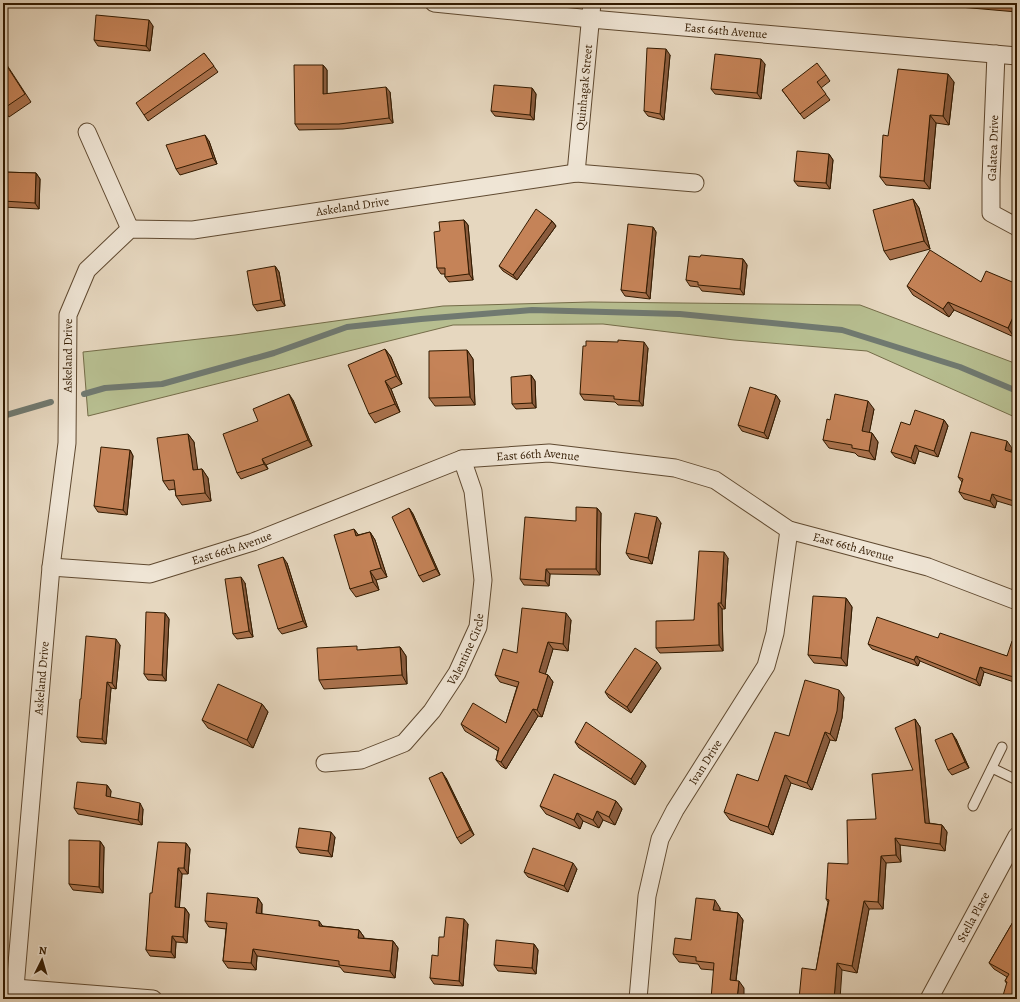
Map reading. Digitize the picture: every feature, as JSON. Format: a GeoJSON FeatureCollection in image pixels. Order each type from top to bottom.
{"type":"FeatureCollection","features":[{"type":"Feature","properties":{"kind":"street","name":"East 64th Avenue"},"geometry":{"type":"LineString","coordinates":[[434,3],[592,11],[1017,56]]}},
{"type":"Feature","properties":{"kind":"street","name":"Quinhagak Street"},"geometry":{"type":"LineString","coordinates":[[576,173],[592,11]]}},
{"type":"Feature","properties":{"kind":"street","name":"Galatea Drive"},"geometry":{"type":"LineString","coordinates":[[996,54],[991,213],[1017,227]]}},
{"type":"Feature","properties":{"kind":"street"},"geometry":{"type":"LineString","coordinates":[[87,132],[130,229]]}},
{"type":"Feature","properties":{"kind":"street","name":"Askeland Drive"},"geometry":{"type":"LineString","coordinates":[[14,994],[52,567],[67,443],[68,315],[87,270],[130,229],[193,230],[576,173],[695,183]]}},
{"type":"Feature","properties":{"kind":"street","name":"East 66th Avenue"},"geometry":{"type":"LineString","coordinates":[[52,567],[150,574],[253,542],[462,459],[550,453],[675,468],[715,480],[788,530],[928,567],[1017,601]]}},
{"type":"Feature","properties":{"kind":"street","name":"Valentine Circle"},"geometry":{"type":"LineString","coordinates":[[325,763],[361,760],[404,743],[432,711],[457,673],[478,627],[483,580],[473,491],[462,459]]}},
{"type":"Feature","properties":{"kind":"street","name":"Ivan Drive"},"geometry":{"type":"LineString","coordinates":[[638,999],[647,896],[660,839],[675,810],[766,666],[775,633],[788,530]]}},
{"type":"Feature","properties":{"kind":"street","name":"Stella Place"},"geometry":{"type":"LineString","coordinates":[[930,999],[1017,836]]}},
{"type":"Feature","properties":{"kind":"street"},"geometry":{"type":"LineString","coordinates":[[14,994],[153,999]]}},
{"type":"Feature","properties":{"kind":"lane"},"geometry":{"type":"LineString","coordinates":[[973,806],[1002,747]]}},
{"type":"Feature","properties":{"kind":"lane"},"geometry":{"type":"LineString","coordinates":[[992,768],[1017,780]]}},
{"type":"Feature","properties":{"kind":"green space"},"geometry":{"type":"Polygon","coordinates":[[[591,302],[860,305],[1017,364],[1017,418],[867,351],[734,340],[603,324],[453,325],[88,416],[83,352],[235,335],[443,306],[591,302]]]}},
{"type":"Feature","properties":{"kind":"building"},"geometry":{"type":"Polygon","coordinates":[[[96,15],[149,20],[146,46],[94,40],[96,15]]]}},
{"type":"Feature","properties":{"kind":"building"},"geometry":{"type":"Polygon","coordinates":[[[647,48],[666,49],[660,114],[644,111],[647,48]]]}},
{"type":"Feature","properties":{"kind":"building"},"geometry":{"type":"Polygon","coordinates":[[[204,53],[214,66],[144,115],[136,103],[204,53]]]}},
{"type":"Feature","properties":{"kind":"building"},"geometry":{"type":"Polygon","coordinates":[[[715,54],[761,59],[757,93],[711,89],[715,54]]]}},
{"type":"Feature","properties":{"kind":"building"},"geometry":{"type":"Polygon","coordinates":[[[3,60],[25,94],[3,109],[3,60]]]}},
{"type":"Feature","properties":{"kind":"building"},"geometry":{"type":"Polygon","coordinates":[[[817,63],[826,75],[817,82],[826,94],[800,114],[782,90],[817,63]]]}},
{"type":"Feature","properties":{"kind":"building"},"geometry":{"type":"Polygon","coordinates":[[[294,65],[323,65],[323,94],[386,87],[389,118],[339,124],[295,124],[294,65]]]}},
{"type":"Feature","properties":{"kind":"building"},"geometry":{"type":"Polygon","coordinates":[[[898,69],[948,74],[943,116],[930,115],[924,181],[880,177],[883,135],[888,136],[898,69]]]}},
{"type":"Feature","properties":{"kind":"building"},"geometry":{"type":"Polygon","coordinates":[[[494,85],[532,88],[530,115],[491,111],[494,85]]]}},
{"type":"Feature","properties":{"kind":"building"},"geometry":{"type":"Polygon","coordinates":[[[205,135],[213,158],[176,169],[166,145],[205,135]]]}},
{"type":"Feature","properties":{"kind":"building"},"geometry":{"type":"Polygon","coordinates":[[[797,151],[829,154],[826,183],[794,181],[797,151]]]}},
{"type":"Feature","properties":{"kind":"building"},"geometry":{"type":"Polygon","coordinates":[[[3,172],[36,173],[35,203],[3,201],[3,172]]]}},
{"type":"Feature","properties":{"kind":"building"},"geometry":{"type":"Polygon","coordinates":[[[913,199],[924,241],[884,251],[873,210],[913,199]]]}},
{"type":"Feature","properties":{"kind":"building"},"geometry":{"type":"Polygon","coordinates":[[[536,209],[552,221],[513,275],[499,266],[536,209]]]}},
{"type":"Feature","properties":{"kind":"building"},"geometry":{"type":"Polygon","coordinates":[[[464,220],[469,274],[445,277],[445,268],[437,268],[434,232],[440,231],[439,222],[464,220]]]}},
{"type":"Feature","properties":{"kind":"building"},"geometry":{"type":"Polygon","coordinates":[[[628,224],[653,227],[646,293],[621,290],[628,224]]]}},
{"type":"Feature","properties":{"kind":"building"},"geometry":{"type":"Polygon","coordinates":[[[930,250],[981,282],[986,271],[1017,284],[1017,316],[1014,315],[1008,328],[948,302],[943,309],[907,286],[930,250]]]}},
{"type":"Feature","properties":{"kind":"building"},"geometry":{"type":"Polygon","coordinates":[[[701,255],[743,259],[740,289],[698,285],[698,282],[686,280],[689,256],[700,257],[701,255]]]}},
{"type":"Feature","properties":{"kind":"building"},"geometry":{"type":"Polygon","coordinates":[[[275,266],[281,300],[253,305],[247,271],[275,266]]]}},
{"type":"Feature","properties":{"kind":"building"},"geometry":{"type":"Polygon","coordinates":[[[618,340],[644,342],[639,401],[614,399],[614,396],[580,394],[583,346],[586,346],[586,341],[618,342],[618,340]]]}},
{"type":"Feature","properties":{"kind":"building"},"geometry":{"type":"Polygon","coordinates":[[[385,349],[396,376],[385,381],[395,404],[369,414],[348,365],[385,349]]]}},
{"type":"Feature","properties":{"kind":"building"},"geometry":{"type":"Polygon","coordinates":[[[467,350],[470,397],[429,398],[429,351],[467,350]]]}},
{"type":"Feature","properties":{"kind":"building"},"geometry":{"type":"Polygon","coordinates":[[[531,375],[532,403],[512,404],[511,377],[531,375]]]}},
{"type":"Feature","properties":{"kind":"building"},"geometry":{"type":"Polygon","coordinates":[[[750,387],[776,395],[764,433],[738,425],[750,387]]]}},
{"type":"Feature","properties":{"kind":"building"},"geometry":{"type":"Polygon","coordinates":[[[289,394],[308,440],[262,459],[264,464],[237,473],[223,434],[258,421],[253,409],[289,394]]]}},
{"type":"Feature","properties":{"kind":"building"},"geometry":{"type":"Polygon","coordinates":[[[835,394],[868,401],[862,431],[872,433],[869,451],[852,448],[852,445],[823,440],[827,419],[830,420],[835,394]]]}},
{"type":"Feature","properties":{"kind":"building"},"geometry":{"type":"Polygon","coordinates":[[[915,410],[944,420],[934,451],[915,445],[911,458],[891,452],[901,422],[910,425],[915,410]]]}},
{"type":"Feature","properties":{"kind":"building"},"geometry":{"type":"Polygon","coordinates":[[[971,432],[1007,441],[1005,450],[1017,454],[1017,502],[992,494],[990,501],[959,492],[963,479],[958,477],[971,432]]]}},
{"type":"Feature","properties":{"kind":"building"},"geometry":{"type":"Polygon","coordinates":[[[188,434],[193,470],[202,469],[205,493],[176,496],[174,480],[163,481],[157,438],[188,434]]]}},
{"type":"Feature","properties":{"kind":"building"},"geometry":{"type":"Polygon","coordinates":[[[101,447],[130,450],[123,510],[94,506],[101,447]]]}},
{"type":"Feature","properties":{"kind":"building"},"geometry":{"type":"Polygon","coordinates":[[[576,507],[597,508],[596,569],[546,569],[545,581],[520,579],[525,517],[576,521],[576,507]]]}},
{"type":"Feature","properties":{"kind":"building"},"geometry":{"type":"Polygon","coordinates":[[[409,508],[436,569],[419,576],[392,517],[409,508]]]}},
{"type":"Feature","properties":{"kind":"building"},"geometry":{"type":"Polygon","coordinates":[[[635,513],[657,517],[648,558],[626,553],[635,513]]]}},
{"type":"Feature","properties":{"kind":"building"},"geometry":{"type":"Polygon","coordinates":[[[354,529],[356,536],[370,532],[381,568],[370,571],[373,582],[350,589],[334,535],[354,529]]]}},
{"type":"Feature","properties":{"kind":"building"},"geometry":{"type":"Polygon","coordinates":[[[699,551],[724,552],[721,603],[718,603],[719,645],[656,648],[656,621],[694,620],[699,551]]]}},
{"type":"Feature","properties":{"kind":"building"},"geometry":{"type":"Polygon","coordinates":[[[283,557],[303,621],[278,629],[258,565],[283,557]]]}},
{"type":"Feature","properties":{"kind":"building"},"geometry":{"type":"Polygon","coordinates":[[[241,577],[249,631],[233,634],[225,579],[241,577]]]}},
{"type":"Feature","properties":{"kind":"building"},"geometry":{"type":"Polygon","coordinates":[[[813,596],[846,598],[841,658],[808,655],[813,596]]]}},
{"type":"Feature","properties":{"kind":"building"},"geometry":{"type":"Polygon","coordinates":[[[522,608],[566,613],[563,644],[548,642],[539,672],[548,675],[537,710],[533,709],[501,762],[496,760],[499,748],[461,724],[473,703],[506,723],[519,682],[495,675],[503,649],[517,653],[522,608]]]}},
{"type":"Feature","properties":{"kind":"building"},"geometry":{"type":"Polygon","coordinates":[[[146,612],[165,613],[162,675],[144,674],[146,612]]]}},
{"type":"Feature","properties":{"kind":"building"},"geometry":{"type":"Polygon","coordinates":[[[877,617],[938,638],[940,633],[1007,656],[1012,641],[1017,642],[1017,678],[980,667],[976,680],[916,656],[914,660],[868,644],[877,617]]]}},
{"type":"Feature","properties":{"kind":"building"},"geometry":{"type":"Polygon","coordinates":[[[86,636],[116,639],[112,683],[107,682],[102,739],[77,737],[86,636]]]}},
{"type":"Feature","properties":{"kind":"building"},"geometry":{"type":"Polygon","coordinates":[[[357,646],[357,650],[400,647],[402,675],[319,680],[317,648],[357,646]]]}},
{"type":"Feature","properties":{"kind":"building"},"geometry":{"type":"Polygon","coordinates":[[[635,648],[657,662],[627,707],[605,692],[635,648]]]}},
{"type":"Feature","properties":{"kind":"building"},"geometry":{"type":"Polygon","coordinates":[[[805,680],[839,690],[837,711],[830,734],[825,732],[807,783],[785,775],[768,827],[724,812],[737,774],[758,781],[775,732],[789,736],[805,680]]]}},
{"type":"Feature","properties":{"kind":"building"},"geometry":{"type":"Polygon","coordinates":[[[218,684],[262,704],[247,740],[202,720],[218,684]]]}},
{"type":"Feature","properties":{"kind":"building"},"geometry":{"type":"Polygon","coordinates":[[[915,719],[925,823],[942,825],[940,844],[895,838],[896,855],[881,856],[878,902],[864,901],[852,966],[837,963],[834,999],[799,999],[802,968],[816,970],[829,900],[826,899],[828,863],[848,864],[847,820],[876,819],[872,774],[913,770],[895,728],[915,719]]]}},
{"type":"Feature","properties":{"kind":"building"},"geometry":{"type":"Polygon","coordinates":[[[586,722],[642,761],[631,779],[575,742],[586,722]]]}},
{"type":"Feature","properties":{"kind":"building"},"geometry":{"type":"Polygon","coordinates":[[[952,733],[965,762],[948,770],[935,740],[952,733]]]}},
{"type":"Feature","properties":{"kind":"building"},"geometry":{"type":"Polygon","coordinates":[[[442,772],[470,830],[457,838],[429,778],[442,772]]]}},
{"type":"Feature","properties":{"kind":"building"},"geometry":{"type":"Polygon","coordinates":[[[554,774],[616,801],[609,817],[597,811],[593,820],[577,813],[574,820],[540,806],[554,774]]]}},
{"type":"Feature","properties":{"kind":"building"},"geometry":{"type":"Polygon","coordinates":[[[77,782],[107,785],[106,796],[140,803],[138,820],[74,808],[77,782]]]}},
{"type":"Feature","properties":{"kind":"building"},"geometry":{"type":"Polygon","coordinates":[[[299,828],[331,832],[328,851],[296,847],[299,828]]]}},
{"type":"Feature","properties":{"kind":"building"},"geometry":{"type":"Polygon","coordinates":[[[69,840],[100,841],[99,887],[69,884],[69,840]]]}},
{"type":"Feature","properties":{"kind":"building"},"geometry":{"type":"Polygon","coordinates":[[[158,842],[186,843],[184,868],[178,868],[175,907],[185,908],[183,937],[172,936],[171,952],[146,950],[150,893],[152,893],[158,842]]]}},
{"type":"Feature","properties":{"kind":"building"},"geometry":{"type":"Polygon","coordinates":[[[533,848],[573,863],[564,886],[524,872],[533,848]]]}},
{"type":"Feature","properties":{"kind":"building"},"geometry":{"type":"Polygon","coordinates":[[[207,893],[258,898],[256,913],[319,921],[319,926],[359,930],[358,938],[393,941],[390,971],[339,965],[339,961],[253,949],[251,963],[223,961],[227,923],[205,921],[207,893]]]}},
{"type":"Feature","properties":{"kind":"building"},"geometry":{"type":"Polygon","coordinates":[[[696,898],[715,900],[713,910],[738,913],[730,980],[739,981],[737,999],[711,999],[714,963],[696,961],[696,957],[673,954],[675,938],[691,940],[696,898]]]}},
{"type":"Feature","properties":{"kind":"building"},"geometry":{"type":"Polygon","coordinates":[[[1017,915],[1017,999],[1002,999],[1007,982],[1005,981],[1009,974],[989,963],[1017,915]]]}},
{"type":"Feature","properties":{"kind":"building"},"geometry":{"type":"Polygon","coordinates":[[[446,917],[464,919],[459,981],[430,978],[432,955],[438,956],[439,937],[444,937],[446,917]]]}},
{"type":"Feature","properties":{"kind":"building"},"geometry":{"type":"Polygon","coordinates":[[[496,940],[534,944],[532,968],[494,965],[496,940]]]}},
{"type":"Feature","properties":{"kind":"waterway"},"geometry":{"type":"LineString","coordinates":[[84,394],[105,388],[162,384],[274,353],[347,327],[532,310],[680,314],[842,330],[960,367],[1017,391]]}},
{"type":"Feature","properties":{"kind":"waterway"},"geometry":{"type":"LineString","coordinates":[[3,416],[51,402]]}}]}
